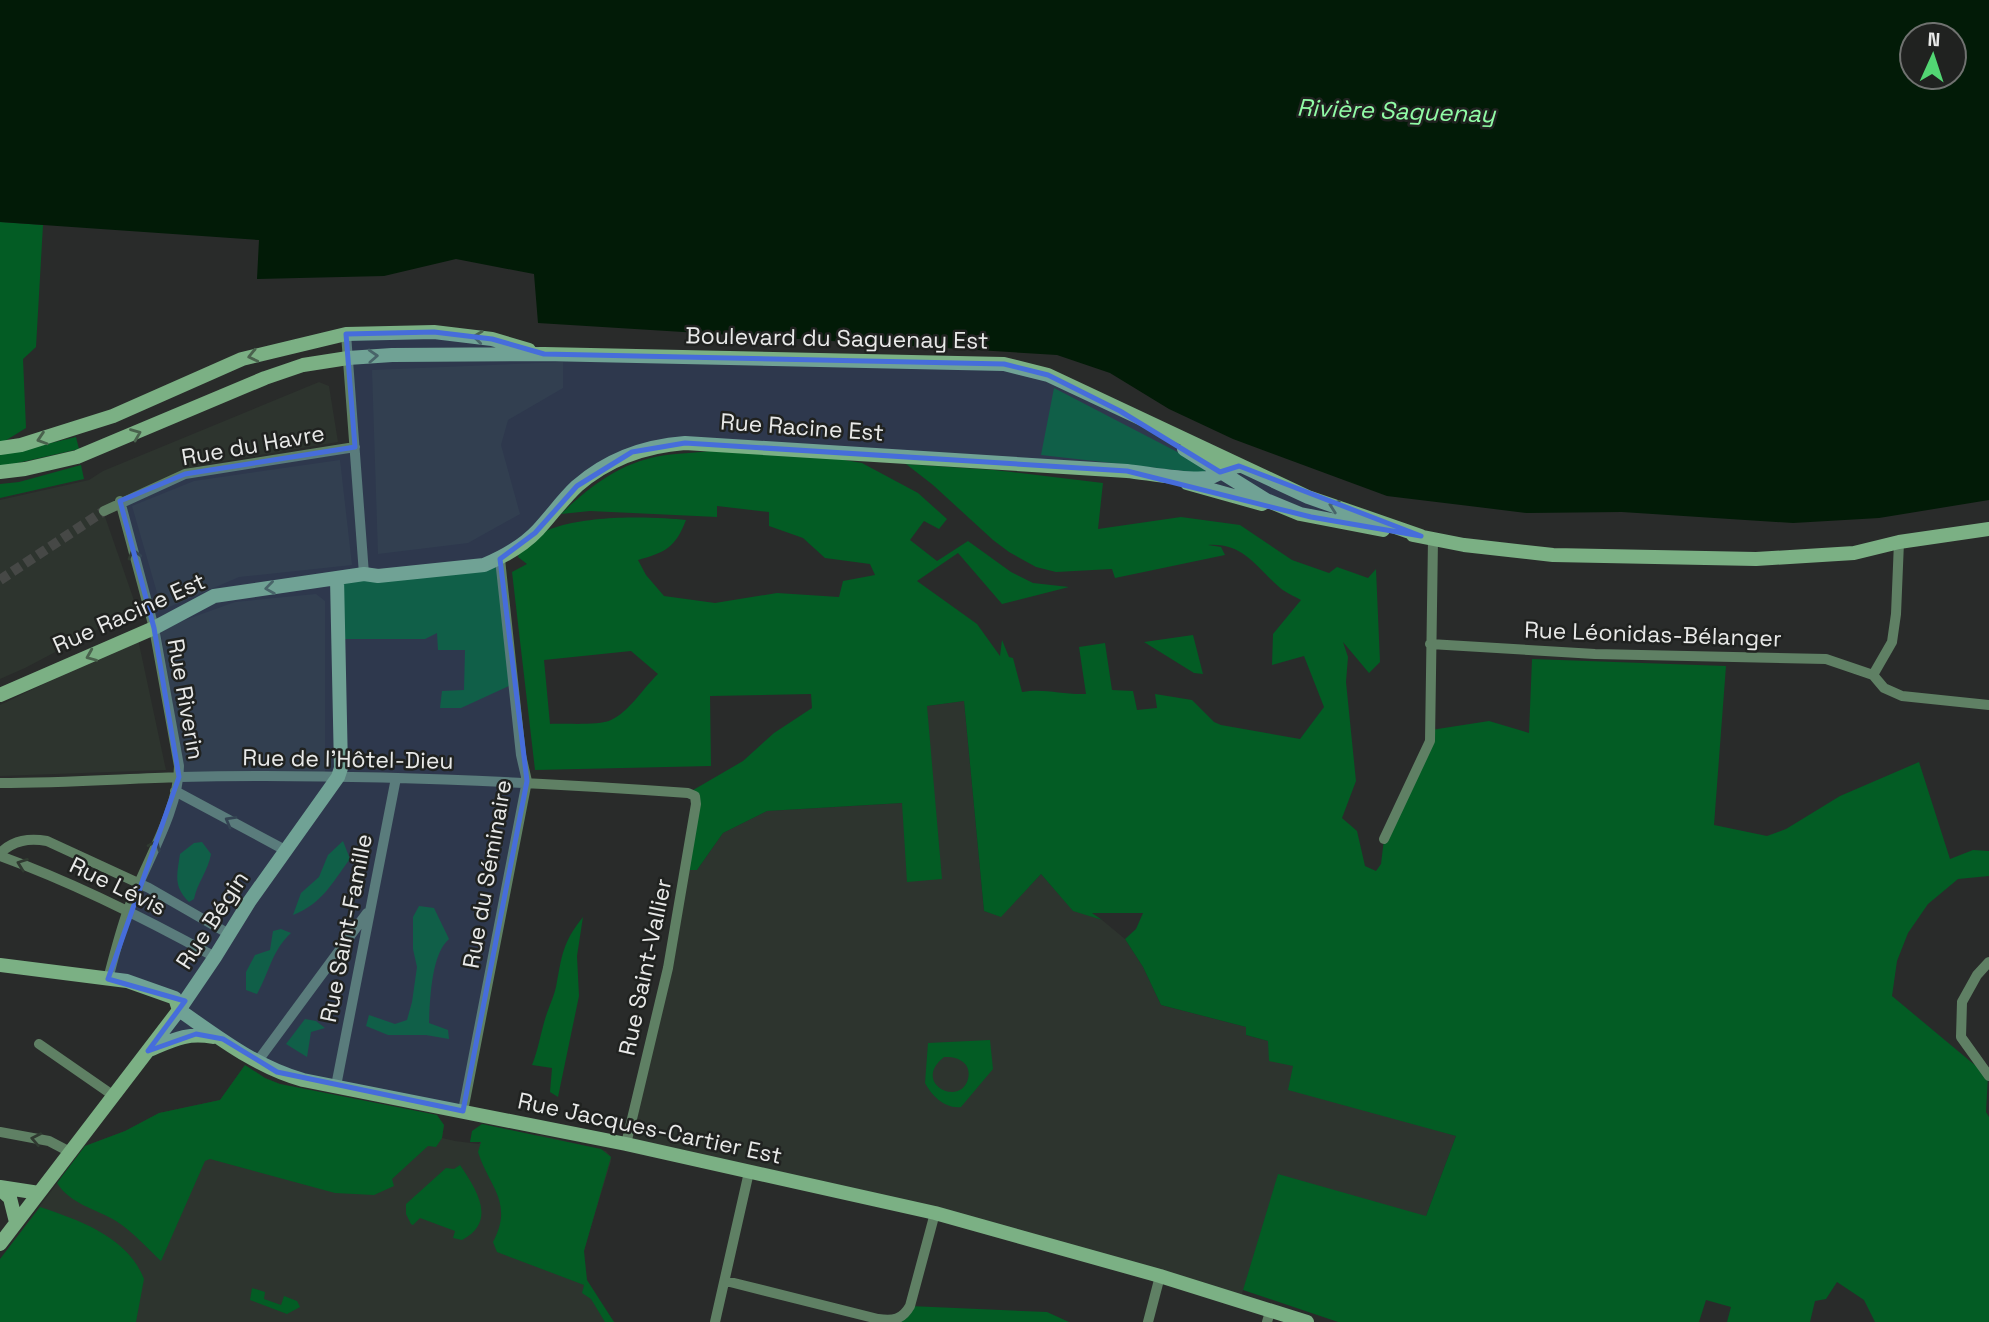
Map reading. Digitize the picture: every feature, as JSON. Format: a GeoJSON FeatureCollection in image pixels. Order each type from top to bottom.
{"type":"FeatureCollection","features":[{"type":"Feature","properties":{"kind":"main road","name":"Boulevard du Saguenay Est"},"geometry":{"type":"LineString","coordinates":[[0,448],[21,446],[113,416],[242,359],[346,334],[433,332],[492,339],[544,354]]}},
{"type":"Feature","properties":{"kind":"main road","name":"Boulevard du Saguenay Est"},"geometry":{"type":"LineString","coordinates":[[0,472],[78,457],[265,378],[303,365],[348,358],[544,354],[1004,365],[1048,375],[1308,497],[1427,537]]}},
{"type":"Feature","properties":{"kind":"main road","name":"Boulevard du Saguenay Est"},"geometry":{"type":"LineString","coordinates":[[1120,411],[1266,500],[1300,514],[1464,545],[1553,555],[1756,559],[1854,553],[1899,542],[1989,529]]}},
{"type":"Feature","properties":{"kind":"main road","name":"Rue Racine Est"},"geometry":{"type":"LineString","coordinates":[[0,695],[154,628],[214,596],[364,574],[378,576],[484,565],[500,559],[535,533],[577,486],[632,452],[658,445],[685,443],[1208,478],[1228,467],[1238,466]]}},
{"type":"Feature","properties":{"kind":"main road","name":"Rue Racine Est"},"geometry":{"type":"LineString","coordinates":[[1141,472],[1300,514]]}},
{"type":"Feature","properties":{"kind":"main road"},"geometry":{"type":"LineString","coordinates":[[337,578],[341,768],[338,777]]}},
{"type":"Feature","properties":{"kind":"main road","name":"Rue Bégin"},"geometry":{"type":"LineString","coordinates":[[0,1244],[178,1010],[285,850],[338,777]]}},
{"type":"Feature","properties":{"kind":"main road","name":"Rue Jacques-Cartier Est"},"geometry":{"type":"LineString","coordinates":[[0,965],[127,981],[175,998],[178,1010],[277,1073],[626,1144],[935,1213],[1160,1276],[1268,1317],[1307,1322]]}},
{"type":"Feature","properties":{"kind":"main road"},"geometry":{"type":"LineString","coordinates":[[148,1051],[196,1034],[223,1039]]}},
{"type":"Feature","properties":{"kind":"main road"},"geometry":{"type":"LineString","coordinates":[[0,1188],[39,1193]]}},
{"type":"Feature","properties":{"kind":"main road"},"geometry":{"type":"LineString","coordinates":[[0,1188],[10,1198],[16,1222]]}},
{"type":"Feature","properties":{"kind":"street"},"geometry":{"type":"LineString","coordinates":[[346,334],[364,574]]}},
{"type":"Feature","properties":{"kind":"street","name":"Rue du Havre"},"geometry":{"type":"LineString","coordinates":[[104,511],[185,474],[355,447]]}},
{"type":"Feature","properties":{"kind":"street","name":"Rue Riverin"},"geometry":{"type":"LineString","coordinates":[[108,979],[127,911],[168,816],[179,778],[154,628],[120,502]]}},
{"type":"Feature","properties":{"kind":"street"},"geometry":{"type":"LineString","coordinates":[[1384,839],[1430,741],[1427,537]]}},
{"type":"Feature","properties":{"kind":"street"},"geometry":{"type":"LineString","coordinates":[[1899,542],[1892,642],[1873,674],[1884,688],[1902,696],[1989,705]]}},
{"type":"Feature","properties":{"kind":"street","name":"Rue du Séminaire"},"geometry":{"type":"LineString","coordinates":[[463,1111],[527,781],[520,745],[500,559]]}},
{"type":"Feature","properties":{"kind":"street","name":"Rue Léonidas-Bélanger"},"geometry":{"type":"LineString","coordinates":[[1430,644],[1595,654],[1826,659],[1873,674]]}},
{"type":"Feature","properties":{"kind":"street","name":"Rue de l'Hôtel-Dieu"},"geometry":{"type":"LineString","coordinates":[[0,783],[179,778],[396,778],[527,781],[688,793],[695,796]]}},
{"type":"Feature","properties":{"kind":"street","name":"Rue Saint-Famille"},"geometry":{"type":"LineString","coordinates":[[336,1086],[396,778]]}},
{"type":"Feature","properties":{"kind":"street"},"geometry":{"type":"LineString","coordinates":[[175,790],[285,850]]}},
{"type":"Feature","properties":{"kind":"street","name":"Rue Saint-Vallier"},"geometry":{"type":"LineString","coordinates":[[626,1144],[668,968],[696,804],[695,796]]}},
{"type":"Feature","properties":{"kind":"street"},"geometry":{"type":"LineString","coordinates":[[0,854],[16,842],[34,839],[47,841],[139,883],[229,934]]}},
{"type":"Feature","properties":{"kind":"street","name":"Rue Lévis"},"geometry":{"type":"LineString","coordinates":[[0,854],[127,911],[215,957]]}},
{"type":"Feature","properties":{"kind":"street"},"geometry":{"type":"LineString","coordinates":[[257,1062],[368,911]]}},
{"type":"Feature","properties":{"kind":"street"},"geometry":{"type":"LineString","coordinates":[[1989,962],[1977,975],[1962,1002],[1961,1037],[1989,1076]]}},
{"type":"Feature","properties":{"kind":"street"},"geometry":{"type":"LineString","coordinates":[[39,1044],[114,1096]]}},
{"type":"Feature","properties":{"kind":"street"},"geometry":{"type":"LineString","coordinates":[[0,1132],[49,1141],[70,1152]]}},
{"type":"Feature","properties":{"kind":"street"},"geometry":{"type":"LineString","coordinates":[[715,1322],[749,1172]]}},
{"type":"Feature","properties":{"kind":"street"},"geometry":{"type":"LineString","coordinates":[[726,1281],[877,1319],[898,1319],[910,1306],[935,1213]]}},
{"type":"Feature","properties":{"kind":"street"},"geometry":{"type":"LineString","coordinates":[[1148,1322],[1160,1276]]}},
{"type":"Feature","properties":{"kind":"highlighted area"},"geometry":{"type":"Polygon","coordinates":[[[434,332],[492,339],[544,354],[1004,364],[1048,375],[1120,411],[1220,472],[1239,466],[1421,536],[1311,517],[1127,471],[685,443],[632,452],[577,486],[535,533],[500,559],[527,781],[463,1111],[277,1072],[223,1039],[196,1034],[148,1051],[185,1001],[108,979],[179,777],[154,628],[120,501],[185,474],[355,447],[346,334],[434,332]]]}},
{"type":"Feature","properties":{"kind":"shaded area"},"geometry":{"type":"Polygon","coordinates":[[[563,362],[563,388],[508,420],[501,445],[520,514],[468,543],[378,554],[372,370],[563,362]]]}},
{"type":"Feature","properties":{"kind":"shaded area"},"geometry":{"type":"Polygon","coordinates":[[[319,382],[329,386],[338,442],[195,466],[102,508],[137,609],[0,679],[0,500],[89,480],[103,471],[319,382]]]}},
{"type":"Feature","properties":{"kind":"shaded area"},"geometry":{"type":"Polygon","coordinates":[[[340,460],[352,565],[239,577],[162,610],[132,506],[194,481],[340,460]]]}},
{"type":"Feature","properties":{"kind":"shaded area"},"geometry":{"type":"Polygon","coordinates":[[[316,594],[325,601],[325,775],[184,772],[160,629],[235,602],[316,594]]]}},
{"type":"Feature","properties":{"kind":"shaded area"},"geometry":{"type":"Polygon","coordinates":[[[138,639],[166,770],[0,776],[0,705],[138,639]]]}},
{"type":"Feature","properties":{"kind":"shaded area"},"geometry":{"type":"Polygon","coordinates":[[[964,701],[984,911],[1001,916],[1041,874],[1073,910],[1102,920],[1125,939],[1143,967],[1161,1005],[1246,1027],[1246,1035],[1268,1041],[1293,1066],[1393,1117],[1456,1136],[1426,1216],[1243,1290],[1240,1302],[935,1213],[626,1144],[685,870],[697,870],[723,833],[767,811],[903,803],[908,882],[927,706],[964,701]]]}},
{"type":"Feature","properties":{"kind":"shaded area"},"geometry":{"type":"Polygon","coordinates":[[[245,1065],[280,1084],[437,1115],[444,1125],[442,1138],[479,1144],[481,1141],[541,1135],[606,1151],[611,1161],[584,1251],[584,1266],[593,1292],[614,1322],[0,1322],[0,1259],[85,1146],[125,1131],[159,1113],[220,1100],[245,1065]]]}},
{"type":"Feature","properties":{"kind":"green space"},"geometry":{"type":"Polygon","coordinates":[[[0,222],[43,225],[36,347],[23,359],[26,428],[0,444],[0,222]]]}},
{"type":"Feature","properties":{"kind":"green space"},"geometry":{"type":"Polygon","coordinates":[[[1054,388],[1187,457],[1206,471],[1201,473],[1041,455],[1054,388]]]}},
{"type":"Feature","properties":{"kind":"green space"},"geometry":{"type":"Polygon","coordinates":[[[76,437],[79,449],[0,467],[0,455],[76,437]]]}},
{"type":"Feature","properties":{"kind":"green space"},"geometry":{"type":"Polygon","coordinates":[[[710,451],[833,458],[862,463],[918,493],[947,519],[939,529],[924,521],[910,540],[937,561],[968,541],[1011,572],[1033,583],[1069,587],[1002,604],[958,553],[917,581],[977,624],[1000,656],[1002,640],[1009,657],[1013,658],[1022,692],[1086,694],[1079,647],[1105,643],[1112,690],[1133,691],[1137,710],[1157,708],[1155,694],[1192,700],[1214,722],[1221,725],[1300,739],[1324,707],[1304,656],[1272,665],[1273,634],[1301,600],[1280,588],[1255,563],[1239,552],[1220,545],[1208,545],[1221,547],[1225,555],[1115,578],[1112,569],[1056,572],[1036,567],[993,540],[906,464],[994,470],[1103,483],[1098,529],[1181,517],[1240,525],[1292,560],[1329,573],[1337,567],[1368,578],[1376,569],[1380,662],[1369,673],[1343,642],[1348,657],[1346,682],[1356,781],[1342,818],[1357,831],[1365,866],[1376,871],[1381,864],[1384,839],[1431,730],[1489,721],[1529,733],[1532,659],[1726,666],[1714,825],[1767,836],[1786,829],[1840,796],[1919,762],[1950,859],[1973,850],[1989,851],[1989,876],[1958,879],[1928,904],[1908,933],[1897,961],[1892,996],[1988,1076],[1986,1112],[1989,1117],[1989,1322],[1875,1322],[1864,1300],[1837,1282],[1826,1299],[1815,1301],[1810,1322],[1727,1322],[1731,1307],[1706,1300],[1699,1322],[1338,1322],[1243,1290],[1278,1174],[1426,1216],[1456,1136],[1288,1090],[1293,1066],[1269,1061],[1268,1041],[1246,1035],[1246,1027],[1161,1005],[1143,967],[1125,939],[1136,929],[1143,913],[1092,913],[1102,920],[1073,911],[1041,874],[1001,917],[984,911],[964,701],[927,706],[942,879],[907,882],[902,803],[767,811],[723,833],[697,870],[685,870],[696,804],[688,793],[743,761],[774,733],[812,708],[811,694],[710,696],[711,766],[535,770],[512,572],[527,564],[518,557],[528,542],[545,531],[593,520],[686,520],[678,537],[668,548],[638,560],[646,575],[664,596],[715,603],[777,593],[839,597],[843,581],[875,575],[870,564],[825,558],[803,538],[769,526],[769,512],[717,506],[717,517],[590,511],[561,514],[606,477],[632,464],[660,456],[710,451]],[[631,651],[544,660],[550,724],[590,724],[611,720],[630,705],[658,674],[631,651]]]}},
{"type":"Feature","properties":{"kind":"green space"},"geometry":{"type":"Polygon","coordinates":[[[81,465],[84,479],[0,498],[0,484],[19,482],[81,465]]]}},
{"type":"Feature","properties":{"kind":"green space"},"geometry":{"type":"Polygon","coordinates":[[[500,559],[513,684],[461,708],[440,708],[442,691],[464,690],[465,650],[438,650],[437,633],[425,639],[338,639],[337,578],[500,559]]]}},
{"type":"Feature","properties":{"kind":"green space"},"geometry":{"type":"Polygon","coordinates":[[[1193,635],[1203,674],[1194,673],[1144,642],[1193,635]]]}},
{"type":"Feature","properties":{"kind":"green space"},"geometry":{"type":"Polygon","coordinates":[[[343,841],[350,859],[319,899],[293,915],[301,893],[319,877],[328,855],[343,841]]]}},
{"type":"Feature","properties":{"kind":"green space"},"geometry":{"type":"Polygon","coordinates":[[[202,842],[211,854],[194,899],[189,902],[178,885],[180,854],[194,843],[202,842]]]}},
{"type":"Feature","properties":{"kind":"green space"},"geometry":{"type":"Polygon","coordinates":[[[419,906],[434,908],[449,939],[438,955],[435,966],[429,1023],[448,1030],[449,1039],[426,1035],[388,1035],[366,1026],[369,1015],[395,1024],[407,1020],[417,967],[413,949],[413,917],[419,906]]]}},
{"type":"Feature","properties":{"kind":"green space"},"geometry":{"type":"Polygon","coordinates":[[[583,917],[577,956],[579,996],[558,1097],[550,1092],[552,1068],[532,1065],[564,950],[583,917]]]}},
{"type":"Feature","properties":{"kind":"green space"},"geometry":{"type":"Polygon","coordinates":[[[281,929],[291,933],[275,954],[257,994],[246,990],[246,972],[255,955],[270,950],[273,931],[281,929]]]}},
{"type":"Feature","properties":{"kind":"green space"},"geometry":{"type":"Polygon","coordinates":[[[305,1019],[316,1021],[325,1028],[311,1032],[307,1057],[286,1044],[305,1019]]]}},
{"type":"Feature","properties":{"kind":"green space"},"geometry":{"type":"Polygon","coordinates":[[[990,1040],[993,1069],[961,1107],[940,1101],[925,1083],[928,1043],[990,1040]],[[944,1057],[935,1067],[933,1075],[935,1083],[948,1092],[963,1087],[969,1073],[963,1062],[944,1057]]]}},
{"type":"Feature","properties":{"kind":"green space"},"geometry":{"type":"Polygon","coordinates":[[[245,1065],[280,1084],[437,1115],[444,1125],[442,1138],[436,1147],[428,1146],[392,1179],[394,1186],[374,1195],[335,1193],[210,1159],[205,1161],[161,1261],[122,1225],[76,1201],[57,1183],[85,1146],[125,1131],[159,1113],[220,1100],[245,1065]]]}},
{"type":"Feature","properties":{"kind":"green space"},"geometry":{"type":"Polygon","coordinates":[[[482,1124],[601,1149],[611,1157],[584,1251],[587,1280],[614,1322],[605,1322],[591,1299],[582,1293],[584,1285],[497,1252],[493,1242],[501,1216],[498,1195],[478,1152],[481,1142],[470,1142],[472,1131],[482,1124]]]}},
{"type":"Feature","properties":{"kind":"green space"},"geometry":{"type":"Polygon","coordinates":[[[460,1165],[480,1204],[479,1224],[473,1232],[462,1240],[453,1238],[455,1231],[420,1218],[411,1224],[406,1214],[406,1204],[446,1168],[454,1169],[460,1165]]]}},
{"type":"Feature","properties":{"kind":"green space"},"geometry":{"type":"Polygon","coordinates":[[[40,1207],[101,1232],[137,1264],[144,1279],[136,1322],[0,1322],[0,1259],[40,1207]]]}},
{"type":"Feature","properties":{"kind":"green space"},"geometry":{"type":"Polygon","coordinates":[[[252,1288],[265,1292],[264,1299],[281,1305],[284,1296],[297,1301],[300,1307],[287,1314],[250,1300],[252,1288]]]}},
{"type":"Feature","properties":{"kind":"green space"},"geometry":{"type":"Polygon","coordinates":[[[910,1306],[1047,1312],[1069,1322],[875,1322],[888,1320],[910,1306]]]}},
{"type":"Feature","properties":{"kind":"water","name":"Rivière Saguenay"},"geometry":{"type":"Polygon","coordinates":[[[0,0],[1989,0],[1989,500],[1879,518],[1793,523],[1622,512],[1527,513],[1387,496],[1233,439],[1169,409],[1110,373],[1057,355],[538,323],[534,274],[456,259],[384,276],[257,279],[259,240],[0,222],[0,0]]]}},
{"type":"Feature","properties":{"kind":"tunnel"},"geometry":{"type":"LineString","coordinates":[[0,580],[104,511]]}}]}
